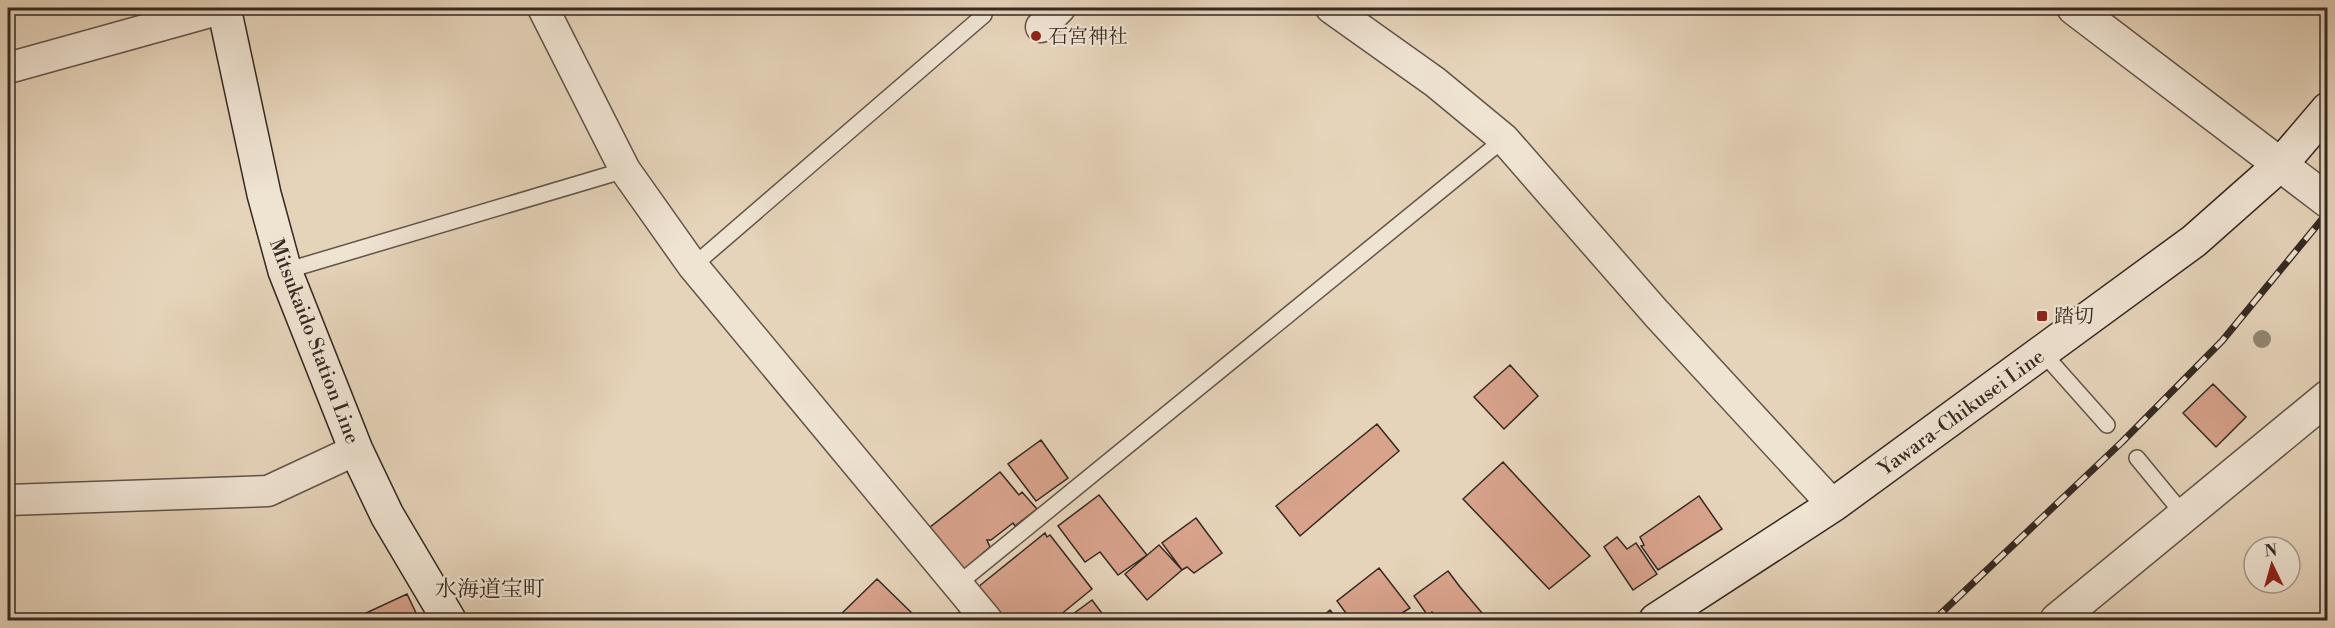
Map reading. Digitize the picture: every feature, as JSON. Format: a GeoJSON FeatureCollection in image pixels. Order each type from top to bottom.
{"type":"FeatureCollection","features":[{"type":"Feature","properties":{"kind":"main road","name":"Mitsukaido Station Line"},"geometry":{"type":"LineString","coordinates":[[224,8],[264,194],[285,271],[356,450],[440,618]]}},
{"type":"Feature","properties":{"kind":"main road"},"geometry":{"type":"LineString","coordinates":[[2074,8],[2328,201]]}},
{"type":"Feature","properties":{"kind":"main road","name":"Yawara-Chikusei Line"},"geometry":{"type":"LineString","coordinates":[[1656,621],[1833,505],[2194,241],[2281,164],[2328,109]]}},
{"type":"Feature","properties":{"kind":"main road"},"geometry":{"type":"LineString","coordinates":[[2057,621],[2328,397]]}},
{"type":"Feature","properties":{"kind":"street"},"geometry":{"type":"LineString","coordinates":[[8,68],[224,8]]}},
{"type":"Feature","properties":{"kind":"street"},"geometry":{"type":"LineString","coordinates":[[543,8],[625,170],[693,266],[987,621]]}},
{"type":"Feature","properties":{"kind":"street"},"geometry":{"type":"LineString","coordinates":[[1331,8],[1435,82],[1504,139],[1656,313],[1833,505]]}},
{"type":"Feature","properties":{"kind":"street"},"geometry":{"type":"LineString","coordinates":[[8,500],[268,491],[356,450]]}},
{"type":"Feature","properties":{"kind":"lane"},"geometry":{"type":"LineString","coordinates":[[693,266],[984,15]]}},
{"type":"Feature","properties":{"kind":"lane"},"geometry":{"type":"LineString","coordinates":[[958,584],[1504,139]]}},
{"type":"Feature","properties":{"kind":"lane"},"geometry":{"type":"LineString","coordinates":[[285,271],[625,170]]}},
{"type":"Feature","properties":{"kind":"lane"},"geometry":{"type":"LineString","coordinates":[[2043,353],[2107,425]]}},
{"type":"Feature","properties":{"kind":"lane"},"geometry":{"type":"LineString","coordinates":[[2137,458],[2184,515]]}},
{"type":"Feature","properties":{"kind":"building"},"geometry":{"type":"Polygon","coordinates":[[[1510,365],[1538,396],[1504,429],[1474,397],[1510,365]]]}},
{"type":"Feature","properties":{"kind":"building"},"geometry":{"type":"Polygon","coordinates":[[[2213,384],[2246,417],[2216,447],[2183,413],[2213,384]]]}},
{"type":"Feature","properties":{"kind":"building"},"geometry":{"type":"Polygon","coordinates":[[[1377,424],[1399,451],[1300,536],[1276,506],[1377,424]]]}},
{"type":"Feature","properties":{"kind":"building"},"geometry":{"type":"Polygon","coordinates":[[[1041,440],[1068,478],[1036,501],[1008,464],[1041,440]]]}},
{"type":"Feature","properties":{"kind":"building"},"geometry":{"type":"Polygon","coordinates":[[[1503,462],[1590,556],[1549,589],[1463,499],[1503,462]]]}},
{"type":"Feature","properties":{"kind":"building"},"geometry":{"type":"Polygon","coordinates":[[[1000,472],[1019,495],[1022,492],[1037,509],[1015,526],[1013,523],[991,540],[987,540],[990,547],[962,571],[929,528],[1000,472]]]}},
{"type":"Feature","properties":{"kind":"building"},"geometry":{"type":"Polygon","coordinates":[[[1099,495],[1147,555],[1118,575],[1100,552],[1085,562],[1058,526],[1099,495]]]}},
{"type":"Feature","properties":{"kind":"building"},"geometry":{"type":"Polygon","coordinates":[[[1699,496],[1722,529],[1658,570],[1641,546],[1644,545],[1640,537],[1699,496]]]}},
{"type":"Feature","properties":{"kind":"building"},"geometry":{"type":"Polygon","coordinates":[[[1196,518],[1222,553],[1194,573],[1187,567],[1182,570],[1162,543],[1196,518]]]}},
{"type":"Feature","properties":{"kind":"building"},"geometry":{"type":"Polygon","coordinates":[[[1045,533],[1047,537],[1050,535],[1092,589],[1054,620],[1005,620],[978,587],[1045,533]]]}},
{"type":"Feature","properties":{"kind":"building"},"geometry":{"type":"Polygon","coordinates":[[[1617,537],[1627,549],[1636,543],[1657,574],[1633,590],[1604,547],[1617,537]]]}},
{"type":"Feature","properties":{"kind":"building"},"geometry":{"type":"Polygon","coordinates":[[[1159,545],[1182,570],[1147,600],[1125,574],[1159,545]]]}},
{"type":"Feature","properties":{"kind":"building"},"geometry":{"type":"Polygon","coordinates":[[[1379,568],[1410,608],[1402,613],[1407,620],[1351,620],[1337,601],[1379,568]]]}},
{"type":"Feature","properties":{"kind":"building"},"geometry":{"type":"Polygon","coordinates":[[[1448,571],[1488,620],[1439,620],[1432,612],[1428,616],[1414,596],[1448,571]]]}},
{"type":"Feature","properties":{"kind":"building"},"geometry":{"type":"Polygon","coordinates":[[[877,579],[919,620],[835,620],[877,579]]]}},
{"type":"Feature","properties":{"kind":"building"},"geometry":{"type":"Polygon","coordinates":[[[407,594],[418,617],[411,620],[351,620],[407,594]]]}},
{"type":"Feature","properties":{"kind":"building"},"geometry":{"type":"Polygon","coordinates":[[[1092,600],[1107,620],[1065,620],[1092,600]]]}},
{"type":"Feature","properties":{"kind":"building"},"geometry":{"type":"Polygon","coordinates":[[[1330,610],[1338,620],[1318,620],[1330,610]]]}},
{"type":"Feature","properties":{"kind":"building"},"geometry":{"type":"Polygon","coordinates":[[[961,611],[969,620],[948,620],[961,611]]]}},
{"type":"Feature","properties":{"kind":"railway"},"geometry":{"type":"LineString","coordinates":[[1934,620],[2122,442],[2222,341],[2328,212]]}},
{"type":"Feature","properties":{"kind":"place","name":"石宮神社"},"geometry":{"type":"Point","coordinates":[1036,36]}},
{"type":"Feature","properties":{"kind":"place","name":"踏切"},"geometry":{"type":"Point","coordinates":[2042,316]}},
{"type":"Feature","properties":{"kind":"district","name":"水海道宝町"},"geometry":{"type":"Point","coordinates":[490,588]}}]}
